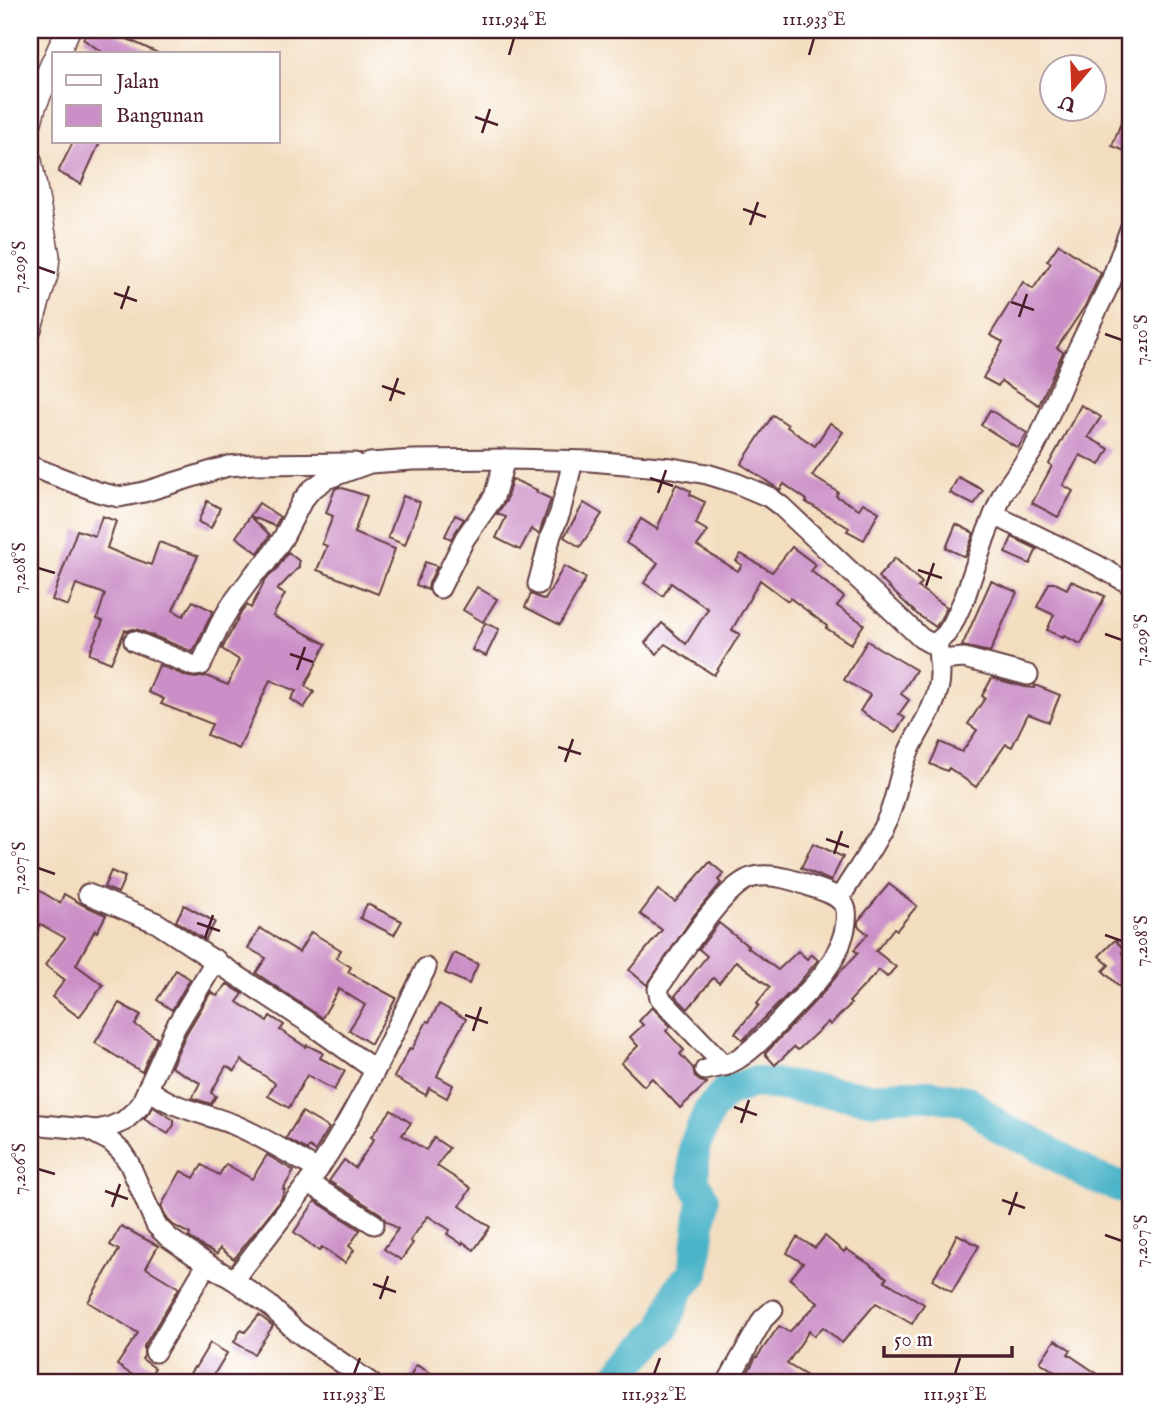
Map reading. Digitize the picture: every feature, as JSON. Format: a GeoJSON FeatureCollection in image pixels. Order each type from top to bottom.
{"type":"FeatureCollection","features":[{"type":"Feature","properties":{"kind":"street"},"geometry":{"type":"LineString","coordinates":[[58,52],[68,30]]}},
{"type":"Feature","properties":{"kind":"street"},"geometry":{"type":"LineString","coordinates":[[30,122],[52,65]]}},
{"type":"Feature","properties":{"kind":"street"},"geometry":{"type":"LineString","coordinates":[[30,162],[48,256],[46,275],[30,328]]}},
{"type":"Feature","properties":{"kind":"street"},"geometry":{"type":"LineString","coordinates":[[839,899],[884,826],[895,799],[908,752],[936,695],[940,674],[938,651],[962,604],[1003,493],[1040,438],[1075,355],[1111,281],[1130,229]]}},
{"type":"Feature","properties":{"kind":"street"},"geometry":{"type":"LineString","coordinates":[[440,588],[465,538],[494,497],[505,459]]}},
{"type":"Feature","properties":{"kind":"street"},"geometry":{"type":"LineString","coordinates":[[30,466],[98,492],[119,497],[228,466],[254,464],[505,459],[672,468],[707,474],[769,497],[938,651],[1028,675]]}},
{"type":"Feature","properties":{"kind":"street"},"geometry":{"type":"LineString","coordinates":[[538,584],[573,461]]}},
{"type":"Feature","properties":{"kind":"street"},"geometry":{"type":"LineString","coordinates":[[134,641],[194,666],[201,664],[240,591],[266,563],[311,490],[326,479],[370,463]]}},
{"type":"Feature","properties":{"kind":"street"},"geometry":{"type":"LineString","coordinates":[[994,515],[1130,584]]}},
{"type":"Feature","properties":{"kind":"street"},"geometry":{"type":"LineString","coordinates":[[705,1070],[725,1066],[749,1051],[828,968],[840,944],[846,920],[845,906],[839,899],[803,884],[776,877],[753,877],[744,881],[726,894],[661,984],[658,989],[660,998],[725,1066]]}},
{"type":"Feature","properties":{"kind":"street"},"geometry":{"type":"LineString","coordinates":[[88,894],[157,923],[216,960],[375,1070]]}},
{"type":"Feature","properties":{"kind":"street"},"geometry":{"type":"LineString","coordinates":[[30,1124],[97,1130],[124,1121],[140,1106],[175,1028],[216,960]]}},
{"type":"Feature","properties":{"kind":"street"},"geometry":{"type":"LineString","coordinates":[[234,1280],[314,1176],[335,1143],[426,968]]}},
{"type":"Feature","properties":{"kind":"street"},"geometry":{"type":"LineString","coordinates":[[149,1087],[159,1098],[258,1135],[374,1224]]}},
{"type":"Feature","properties":{"kind":"street"},"geometry":{"type":"LineString","coordinates":[[87,1129],[110,1141],[121,1151],[129,1163],[156,1225],[169,1238],[234,1280],[269,1306],[297,1332],[371,1383]]}},
{"type":"Feature","properties":{"kind":"street"},"geometry":{"type":"LineString","coordinates":[[155,1352],[206,1264]]}},
{"type":"Feature","properties":{"kind":"street"},"geometry":{"type":"LineString","coordinates":[[727,1383],[763,1319],[773,1310]]}},
{"type":"Feature","properties":{"kind":"building"},"geometry":{"type":"Polygon","coordinates":[[[89,30],[108,30],[156,52],[102,52],[83,39],[89,30]]]}},
{"type":"Feature","properties":{"kind":"building"},"geometry":{"type":"Polygon","coordinates":[[[1130,102],[1130,153],[1112,146],[1130,102]]]}},
{"type":"Feature","properties":{"kind":"building"},"geometry":{"type":"Polygon","coordinates":[[[72,144],[99,144],[81,184],[58,172],[72,144]]]}},
{"type":"Feature","properties":{"kind":"building"},"geometry":{"type":"Polygon","coordinates":[[[1059,244],[1101,273],[1085,306],[1057,348],[1063,352],[1039,405],[1001,381],[998,386],[983,378],[1003,342],[990,335],[1023,282],[1033,289],[1051,263],[1047,261],[1059,244]]]}},
{"type":"Feature","properties":{"kind":"building"},"geometry":{"type":"Polygon","coordinates":[[[1081,405],[1101,417],[1088,437],[1109,449],[1100,465],[1080,455],[1063,485],[1073,491],[1058,517],[1032,503],[1052,466],[1049,464],[1081,405]]]}},
{"type":"Feature","properties":{"kind":"building"},"geometry":{"type":"Polygon","coordinates":[[[990,410],[1027,433],[1018,448],[981,425],[990,410]]]}},
{"type":"Feature","properties":{"kind":"building"},"geometry":{"type":"Polygon","coordinates":[[[773,415],[815,446],[830,423],[843,432],[812,476],[838,492],[836,496],[859,509],[863,503],[879,512],[864,540],[847,531],[849,528],[806,502],[807,500],[784,484],[780,490],[741,464],[773,415]]]}},
{"type":"Feature","properties":{"kind":"building"},"geometry":{"type":"Polygon","coordinates":[[[958,477],[983,490],[974,505],[950,493],[958,477]]]}},
{"type":"Feature","properties":{"kind":"building"},"geometry":{"type":"Polygon","coordinates":[[[512,479],[551,499],[539,534],[531,529],[520,550],[496,538],[506,517],[497,514],[506,501],[512,479]]]}},
{"type":"Feature","properties":{"kind":"building"},"geometry":{"type":"Polygon","coordinates":[[[676,484],[705,502],[696,524],[708,531],[697,546],[738,571],[742,565],[736,561],[741,554],[772,572],[792,547],[816,565],[811,571],[844,597],[837,606],[864,624],[851,644],[826,628],[827,626],[790,598],[788,601],[760,580],[732,630],[740,634],[714,675],[665,644],[657,654],[645,643],[662,623],[686,644],[708,609],[671,583],[663,596],[644,583],[658,563],[626,543],[641,519],[657,529],[676,484]]]}},
{"type":"Feature","properties":{"kind":"building"},"geometry":{"type":"Polygon","coordinates":[[[339,487],[367,496],[354,533],[395,549],[378,594],[317,570],[327,546],[322,544],[333,516],[326,513],[335,489],[339,487]]]}},
{"type":"Feature","properties":{"kind":"building"},"geometry":{"type":"Polygon","coordinates":[[[403,496],[420,502],[405,545],[388,538],[403,496]]]}},
{"type":"Feature","properties":{"kind":"building"},"geometry":{"type":"Polygon","coordinates":[[[207,501],[220,508],[211,528],[198,522],[207,501]]]}},
{"type":"Feature","properties":{"kind":"building"},"geometry":{"type":"Polygon","coordinates":[[[259,503],[280,517],[275,526],[250,516],[259,503]]]}},
{"type":"Feature","properties":{"kind":"building"},"geometry":{"type":"Polygon","coordinates":[[[584,503],[602,514],[580,547],[564,537],[584,503]]]}},
{"type":"Feature","properties":{"kind":"building"},"geometry":{"type":"Polygon","coordinates":[[[455,515],[464,519],[451,539],[445,536],[455,515]]]}},
{"type":"Feature","properties":{"kind":"building"},"geometry":{"type":"Polygon","coordinates":[[[102,516],[116,521],[107,548],[151,565],[159,542],[198,556],[173,610],[183,616],[193,601],[213,611],[193,652],[139,630],[125,630],[111,663],[89,654],[103,621],[97,619],[105,594],[76,584],[68,606],[52,600],[77,530],[95,536],[102,516]]]}},
{"type":"Feature","properties":{"kind":"building"},"geometry":{"type":"Polygon","coordinates":[[[250,516],[270,535],[258,553],[236,537],[250,516]]]}},
{"type":"Feature","properties":{"kind":"building"},"geometry":{"type":"Polygon","coordinates":[[[956,524],[974,533],[965,557],[946,548],[956,524]]]}},
{"type":"Feature","properties":{"kind":"building"},"geometry":{"type":"Polygon","coordinates":[[[1012,537],[1037,549],[1030,564],[1005,553],[1012,537]]]}},
{"type":"Feature","properties":{"kind":"building"},"geometry":{"type":"Polygon","coordinates":[[[288,552],[299,561],[299,567],[277,590],[285,594],[273,616],[326,644],[305,686],[314,692],[304,708],[291,699],[296,691],[270,680],[239,749],[207,735],[212,724],[161,704],[164,699],[148,692],[159,665],[189,677],[206,676],[228,685],[239,660],[222,649],[242,611],[247,605],[251,608],[265,580],[276,570],[288,552]]]}},
{"type":"Feature","properties":{"kind":"building"},"geometry":{"type":"Polygon","coordinates":[[[895,558],[922,583],[918,587],[947,607],[936,627],[918,615],[878,577],[895,558]]]}},
{"type":"Feature","properties":{"kind":"building"},"geometry":{"type":"Polygon","coordinates":[[[425,562],[437,566],[428,590],[416,585],[425,562]]]}},
{"type":"Feature","properties":{"kind":"building"},"geometry":{"type":"Polygon","coordinates":[[[564,566],[586,578],[560,625],[525,607],[531,594],[545,600],[564,566]]]}},
{"type":"Feature","properties":{"kind":"building"},"geometry":{"type":"Polygon","coordinates":[[[991,581],[1017,592],[990,652],[962,646],[991,581]]]}},
{"type":"Feature","properties":{"kind":"building"},"geometry":{"type":"Polygon","coordinates":[[[1071,581],[1105,596],[1081,644],[1047,630],[1054,615],[1037,607],[1049,583],[1067,589],[1071,581]]]}},
{"type":"Feature","properties":{"kind":"building"},"geometry":{"type":"Polygon","coordinates":[[[477,587],[497,599],[483,622],[463,610],[477,587]]]}},
{"type":"Feature","properties":{"kind":"building"},"geometry":{"type":"Polygon","coordinates":[[[485,623],[499,629],[486,656],[472,650],[485,623]]]}},
{"type":"Feature","properties":{"kind":"building"},"geometry":{"type":"Polygon","coordinates":[[[867,641],[916,670],[901,694],[909,700],[899,714],[905,718],[895,733],[860,711],[870,695],[844,680],[867,641]]]}},
{"type":"Feature","properties":{"kind":"building"},"geometry":{"type":"Polygon","coordinates":[[[992,678],[1025,687],[1034,688],[1035,685],[1060,695],[1049,722],[1028,714],[1012,747],[1006,744],[976,787],[949,768],[947,771],[930,764],[940,742],[962,752],[977,730],[968,724],[985,698],[982,696],[992,678]]]}},
{"type":"Feature","properties":{"kind":"building"},"geometry":{"type":"Polygon","coordinates":[[[813,843],[843,857],[831,881],[801,868],[813,843]]]}},
{"type":"Feature","properties":{"kind":"building"},"geometry":{"type":"Polygon","coordinates":[[[710,862],[724,874],[718,880],[721,883],[694,915],[647,985],[629,970],[662,930],[640,914],[658,890],[675,902],[710,862]]]}},
{"type":"Feature","properties":{"kind":"building"},"geometry":{"type":"Polygon","coordinates":[[[111,871],[125,877],[118,893],[104,887],[111,871]]]}},
{"type":"Feature","properties":{"kind":"building"},"geometry":{"type":"Polygon","coordinates":[[[889,884],[917,906],[897,930],[894,928],[876,951],[896,967],[887,977],[879,970],[830,1025],[828,1022],[798,1050],[794,1047],[775,1065],[765,1054],[858,953],[854,950],[868,934],[858,926],[858,921],[889,884]]]}},
{"type":"Feature","properties":{"kind":"building"},"geometry":{"type":"Polygon","coordinates":[[[37,889],[60,903],[64,894],[106,915],[76,965],[103,985],[79,1017],[52,997],[65,980],[45,965],[65,938],[40,924],[30,940],[30,899],[37,889]]]}},
{"type":"Feature","properties":{"kind":"building"},"geometry":{"type":"Polygon","coordinates":[[[367,904],[402,921],[394,935],[360,918],[367,904]]]}},
{"type":"Feature","properties":{"kind":"building"},"geometry":{"type":"Polygon","coordinates":[[[184,905],[215,922],[205,940],[176,921],[184,905]]]}},
{"type":"Feature","properties":{"kind":"building"},"geometry":{"type":"Polygon","coordinates":[[[719,923],[778,970],[798,951],[807,959],[811,954],[818,960],[743,1040],[735,1033],[759,1005],[757,1003],[770,987],[736,961],[719,983],[713,978],[688,1009],[675,996],[707,956],[699,949],[719,923]]]}},
{"type":"Feature","properties":{"kind":"building"},"geometry":{"type":"Polygon","coordinates":[[[260,928],[299,952],[311,932],[341,950],[336,958],[351,967],[348,972],[396,998],[371,1044],[349,1030],[365,1005],[339,989],[322,1018],[256,973],[266,958],[248,948],[260,928]]]}},
{"type":"Feature","properties":{"kind":"building"},"geometry":{"type":"Polygon","coordinates":[[[1115,940],[1125,950],[1122,953],[1130,962],[1130,975],[1119,986],[1103,971],[1109,965],[1099,956],[1115,940]]]}},
{"type":"Feature","properties":{"kind":"building"},"geometry":{"type":"Polygon","coordinates":[[[454,953],[478,964],[469,984],[445,973],[454,953]]]}},
{"type":"Feature","properties":{"kind":"building"},"geometry":{"type":"Polygon","coordinates":[[[176,970],[190,979],[172,1010],[157,1000],[176,970]]]}},
{"type":"Feature","properties":{"kind":"building"},"geometry":{"type":"Polygon","coordinates":[[[227,984],[243,994],[237,1002],[267,1021],[270,1016],[284,1025],[280,1030],[306,1047],[307,1045],[323,1053],[320,1058],[345,1071],[334,1090],[307,1075],[289,1108],[268,1096],[275,1083],[241,1060],[235,1071],[226,1066],[211,1093],[216,1096],[211,1104],[192,1098],[200,1083],[171,1067],[186,1034],[211,992],[217,996],[227,984]]]}},
{"type":"Feature","properties":{"kind":"building"},"geometry":{"type":"Polygon","coordinates":[[[119,1003],[141,1015],[135,1025],[157,1038],[142,1072],[95,1043],[119,1003]]]}},
{"type":"Feature","properties":{"kind":"building"},"geometry":{"type":"Polygon","coordinates":[[[439,1004],[466,1019],[437,1076],[453,1085],[447,1098],[429,1088],[426,1095],[394,1077],[439,1004]]]}},
{"type":"Feature","properties":{"kind":"building"},"geometry":{"type":"Polygon","coordinates":[[[652,1007],[670,1026],[666,1031],[684,1050],[680,1054],[693,1068],[695,1077],[707,1083],[680,1108],[652,1078],[644,1086],[621,1063],[638,1046],[630,1037],[643,1025],[639,1021],[652,1007]]]}},
{"type":"Feature","properties":{"kind":"building"},"geometry":{"type":"Polygon","coordinates":[[[153,1107],[174,1120],[168,1134],[144,1119],[153,1107]]]}},
{"type":"Feature","properties":{"kind":"building"},"geometry":{"type":"Polygon","coordinates":[[[391,1110],[411,1123],[402,1135],[426,1150],[434,1138],[449,1148],[437,1166],[471,1188],[460,1206],[490,1227],[474,1250],[447,1234],[450,1230],[428,1216],[410,1241],[413,1243],[401,1260],[384,1249],[398,1229],[381,1214],[329,1181],[344,1160],[355,1168],[374,1139],[371,1137],[391,1110]]]}},
{"type":"Feature","properties":{"kind":"building"},"geometry":{"type":"Polygon","coordinates":[[[302,1112],[329,1128],[315,1151],[309,1147],[307,1150],[286,1138],[302,1112]]]}},
{"type":"Feature","properties":{"kind":"building"},"geometry":{"type":"Polygon","coordinates":[[[267,1155],[294,1171],[283,1189],[285,1190],[281,1199],[234,1259],[220,1248],[217,1254],[202,1246],[189,1237],[190,1234],[166,1218],[161,1206],[181,1171],[194,1178],[202,1165],[219,1175],[226,1164],[252,1179],[267,1155]]]}},
{"type":"Feature","properties":{"kind":"building"},"geometry":{"type":"Polygon","coordinates":[[[315,1201],[360,1230],[349,1246],[354,1250],[345,1263],[322,1247],[319,1251],[294,1232],[315,1201]]]}},
{"type":"Feature","properties":{"kind":"building"},"geometry":{"type":"Polygon","coordinates":[[[121,1226],[158,1246],[146,1268],[179,1288],[144,1346],[142,1359],[155,1368],[145,1383],[117,1365],[138,1333],[88,1302],[119,1250],[110,1245],[121,1226]]]}},
{"type":"Feature","properties":{"kind":"building"},"geometry":{"type":"Polygon","coordinates":[[[957,1234],[979,1246],[952,1292],[932,1280],[957,1234]]]}},
{"type":"Feature","properties":{"kind":"building"},"geometry":{"type":"Polygon","coordinates":[[[825,1236],[844,1252],[846,1249],[872,1266],[887,1278],[885,1281],[924,1304],[912,1324],[876,1303],[842,1343],[823,1327],[814,1336],[809,1331],[787,1364],[819,1383],[742,1383],[756,1357],[779,1326],[789,1332],[818,1303],[790,1279],[803,1263],[787,1253],[797,1237],[815,1248],[825,1236]]]}},
{"type":"Feature","properties":{"kind":"building"},"geometry":{"type":"Polygon","coordinates":[[[259,1315],[273,1326],[254,1354],[234,1342],[241,1330],[245,1332],[259,1315]]]}},
{"type":"Feature","properties":{"kind":"building"},"geometry":{"type":"Polygon","coordinates":[[[1055,1340],[1071,1350],[1068,1354],[1111,1383],[1051,1383],[1059,1375],[1040,1362],[1055,1340]]]}},
{"type":"Feature","properties":{"kind":"building"},"geometry":{"type":"Polygon","coordinates":[[[210,1343],[227,1353],[212,1378],[220,1383],[184,1383],[195,1368],[210,1343]]]}},
{"type":"Feature","properties":{"kind":"building"},"geometry":{"type":"Polygon","coordinates":[[[416,1365],[431,1373],[426,1383],[407,1383],[416,1365]]]}},
{"type":"Feature","properties":{"kind":"waterway"},"geometry":{"type":"LineString","coordinates":[[611,1383],[664,1328],[679,1289],[694,1273],[703,1199],[694,1181],[694,1147],[709,1111],[725,1092],[754,1082],[874,1099],[898,1095],[930,1095],[967,1101],[1003,1130],[1031,1141],[1093,1177],[1130,1190]]}}]}
